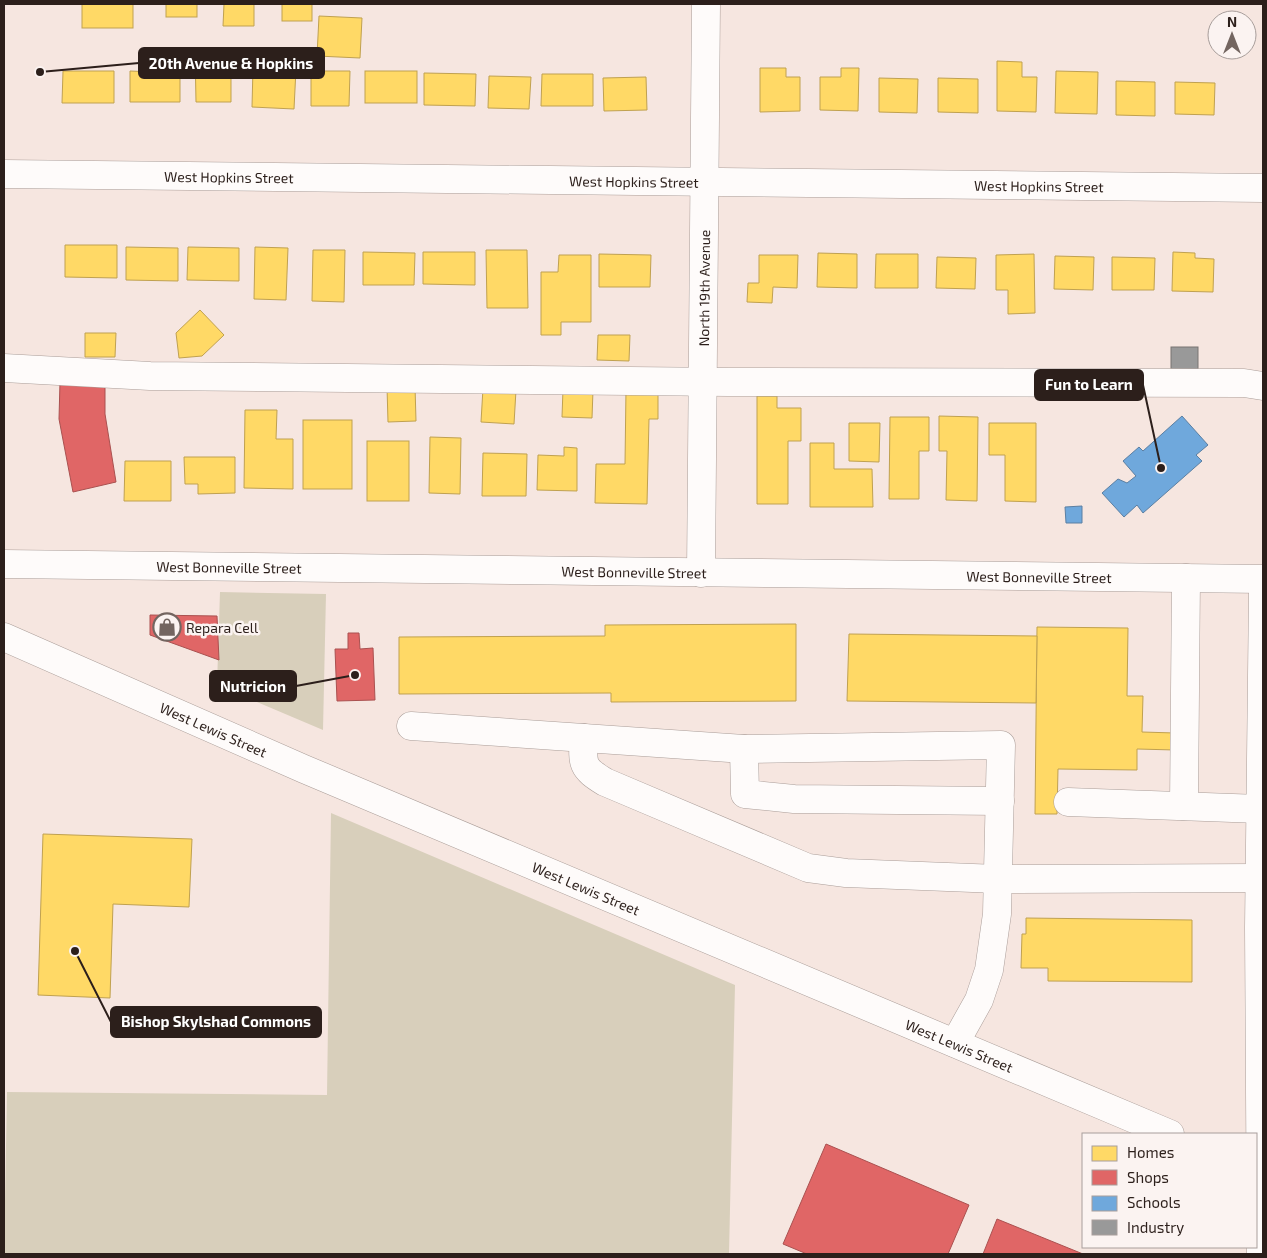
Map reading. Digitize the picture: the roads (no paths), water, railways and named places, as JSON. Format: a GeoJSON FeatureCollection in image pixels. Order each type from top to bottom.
{"type":"FeatureCollection","features":[{"type":"Feature","properties":{"kind":"street","name":"North 19th Avenue"},"geometry":{"type":"LineString","coordinates":[[701,573],[706,4]]}},
{"type":"Feature","properties":{"kind":"street","name":"West Hopkins Street"},"geometry":{"type":"LineString","coordinates":[[4,174],[1263,188]]}},
{"type":"Feature","properties":{"kind":"street"},"geometry":{"type":"LineString","coordinates":[[4,368],[150,376],[1244,383],[1263,386]]}},
{"type":"Feature","properties":{"kind":"street","name":"West Bonneville Street"},"geometry":{"type":"LineString","coordinates":[[4,564],[1263,579]]}},
{"type":"Feature","properties":{"kind":"street"},"geometry":{"type":"LineString","coordinates":[[1184,806],[1186,578]]}},
{"type":"Feature","properties":{"kind":"street"},"geometry":{"type":"LineString","coordinates":[[1261,1254],[1262,970],[1259,878],[1262,774],[1263,592]]}},
{"type":"Feature","properties":{"kind":"street","name":"West Lewis Street"},"geometry":{"type":"LineString","coordinates":[[4,637],[322,777],[1168,1133]]}},
{"type":"Feature","properties":{"kind":"street"},"geometry":{"type":"LineString","coordinates":[[411,726],[744,749],[1001,745],[997,914],[989,970],[979,1000],[955,1043]]}},
{"type":"Feature","properties":{"kind":"street"},"geometry":{"type":"LineString","coordinates":[[584,738],[582,760],[588,772],[605,782],[808,868],[846,873],[998,878],[1259,878]]}},
{"type":"Feature","properties":{"kind":"street"},"geometry":{"type":"LineString","coordinates":[[744,749],[745,794],[794,799],[1000,801]]}},
{"type":"Feature","properties":{"kind":"street"},"geometry":{"type":"LineString","coordinates":[[1068,802],[1260,810]]}},
{"type":"Feature","properties":{"kind":"place","name":"20th Avenue & Hopkins"},"geometry":{"type":"Point","coordinates":[40,72]}},
{"type":"Feature","properties":{"kind":"place","name":"Fun to Learn"},"geometry":{"type":"Point","coordinates":[1161,468]}},
{"type":"Feature","properties":{"kind":"place","name":"Repara Cell"},"geometry":{"type":"Point","coordinates":[167,627]}},
{"type":"Feature","properties":{"kind":"place","name":"Nutricion"},"geometry":{"type":"Point","coordinates":[355,675]}},
{"type":"Feature","properties":{"kind":"place","name":"Bishop Skylshad Commons"},"geometry":{"type":"Point","coordinates":[75,951]}}]}
